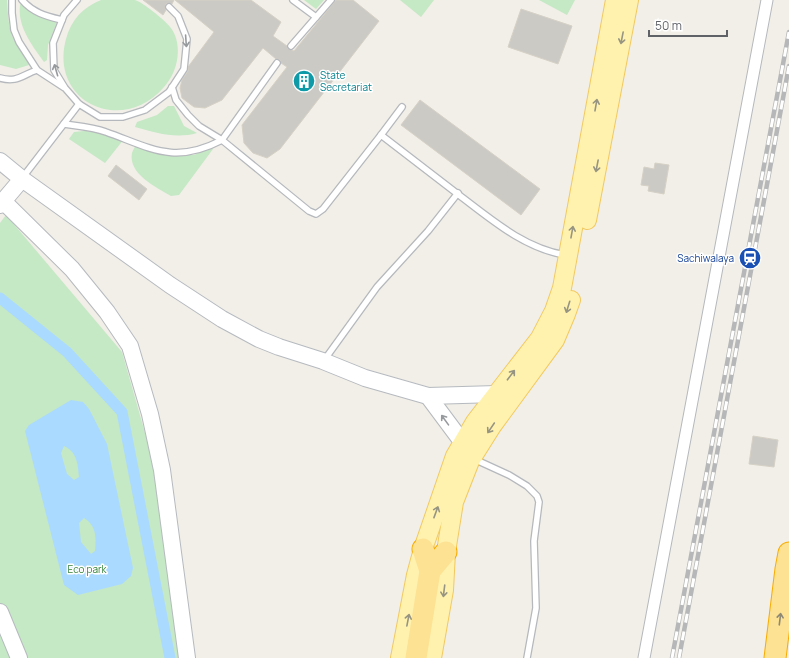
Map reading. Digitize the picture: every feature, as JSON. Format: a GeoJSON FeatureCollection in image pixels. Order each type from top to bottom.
{"type":"FeatureCollection","features":[{"type":"Feature","properties":{"kind":"highway"},"geometry":{"type":"LineString","coordinates":[[423,549],[430,577]]}},
{"type":"Feature","properties":{"kind":"highway"},"geometry":{"type":"LineString","coordinates":[[416,658],[430,577],[446,552]]}},
{"type":"Feature","properties":{"kind":"highway"},"geometry":{"type":"LineString","coordinates":[[775,658],[789,553]]}},
{"type":"Feature","properties":{"kind":"main road"},"geometry":{"type":"LineString","coordinates":[[432,658],[444,590],[446,552],[454,502],[475,422],[540,338],[554,311],[562,288],[615,0]]}},
{"type":"Feature","properties":{"kind":"main road"},"geometry":{"type":"LineString","coordinates":[[400,658],[416,575],[423,549],[455,456],[467,451],[492,426],[555,340],[566,314],[574,290],[629,0]]}},
{"type":"Feature","properties":{"kind":"street"},"geometry":{"type":"LineString","coordinates":[[644,658],[767,0]]}},
{"type":"Feature","properties":{"kind":"street"},"geometry":{"type":"LineString","coordinates":[[0,160],[22,179],[170,285],[222,319],[259,339],[323,361],[365,378],[428,396],[497,394]]}},
{"type":"Feature","properties":{"kind":"street"},"geometry":{"type":"LineString","coordinates":[[22,179],[2,203],[72,269],[107,312],[130,346],[150,414],[162,470],[187,658]]}},
{"type":"Feature","properties":{"kind":"street"},"geometry":{"type":"LineString","coordinates":[[428,396],[467,451]]}},
{"type":"Feature","properties":{"kind":"street"},"geometry":{"type":"LineString","coordinates":[[0,612],[19,658]]}},
{"type":"Feature","properties":{"kind":"lane"},"geometry":{"type":"LineString","coordinates":[[12,0],[14,30],[19,42],[37,70],[65,88]]}},
{"type":"Feature","properties":{"kind":"lane"},"geometry":{"type":"LineString","coordinates":[[22,0],[29,8],[42,15],[62,20]]}},
{"type":"Feature","properties":{"kind":"lane"},"geometry":{"type":"LineString","coordinates":[[76,0],[64,15],[54,43],[54,70],[65,88],[79,104],[100,117],[123,117],[145,110],[169,92],[184,69],[188,39],[178,16],[169,8]]}},
{"type":"Feature","properties":{"kind":"lane"},"geometry":{"type":"LineString","coordinates":[[293,0],[316,17]]}},
{"type":"Feature","properties":{"kind":"lane"},"geometry":{"type":"LineString","coordinates":[[291,46],[330,0]]}},
{"type":"Feature","properties":{"kind":"lane"},"geometry":{"type":"LineString","coordinates":[[64,124],[105,132],[152,150],[174,153],[208,147],[222,140],[277,63]]}},
{"type":"Feature","properties":{"kind":"lane"},"geometry":{"type":"LineString","coordinates":[[0,78],[8,80],[17,79],[27,73],[37,70]]}},
{"type":"Feature","properties":{"kind":"lane"},"geometry":{"type":"LineString","coordinates":[[172,87],[176,100],[199,126],[222,140],[309,211],[316,214],[323,209],[337,193],[402,107]]}},
{"type":"Feature","properties":{"kind":"lane"},"geometry":{"type":"LineString","coordinates":[[22,179],[79,104]]}},
{"type":"Feature","properties":{"kind":"lane"},"geometry":{"type":"LineString","coordinates":[[381,135],[521,240],[534,247],[551,253],[568,256]]}},
{"type":"Feature","properties":{"kind":"lane"},"geometry":{"type":"LineString","coordinates":[[323,361],[377,287],[428,230],[458,193]]}},
{"type":"Feature","properties":{"kind":"lane"},"geometry":{"type":"LineString","coordinates":[[467,451],[527,486],[537,496],[539,502],[534,541],[536,608],[527,658]]}},
{"type":"Feature","properties":{"kind":"green space"},"geometry":{"type":"Polygon","coordinates":[[[0,0],[7,0],[12,36],[29,65],[16,69],[0,65],[0,0]]]}},
{"type":"Feature","properties":{"kind":"green space"},"geometry":{"type":"Polygon","coordinates":[[[101,0],[135,0],[140,2],[168,25],[174,33],[178,47],[175,68],[164,87],[147,102],[129,109],[110,110],[93,105],[78,95],[68,80],[64,61],[68,32],[83,10],[101,0]]]}},
{"type":"Feature","properties":{"kind":"green space"},"geometry":{"type":"Polygon","coordinates":[[[304,0],[324,0],[316,9],[304,0]]]}},
{"type":"Feature","properties":{"kind":"green space"},"geometry":{"type":"Polygon","coordinates":[[[400,0],[434,0],[421,17],[400,0]]]}},
{"type":"Feature","properties":{"kind":"green space"},"geometry":{"type":"Polygon","coordinates":[[[539,0],[575,0],[567,15],[539,0]]]}},
{"type":"Feature","properties":{"kind":"green space"},"geometry":{"type":"Polygon","coordinates":[[[21,1],[36,12],[58,19],[48,45],[47,60],[44,62],[25,33],[20,17],[21,1]]]}},
{"type":"Feature","properties":{"kind":"green space"},"geometry":{"type":"Polygon","coordinates":[[[168,106],[174,106],[184,126],[197,133],[189,135],[174,135],[158,133],[135,127],[137,122],[157,115],[168,106]]]}},
{"type":"Feature","properties":{"kind":"green space"},"geometry":{"type":"Polygon","coordinates":[[[74,132],[102,132],[124,139],[105,163],[69,139],[74,132]]]}},
{"type":"Feature","properties":{"kind":"green space"},"geometry":{"type":"Polygon","coordinates":[[[136,144],[170,155],[194,155],[212,147],[213,149],[179,195],[171,196],[144,179],[134,167],[132,153],[136,144]]]}},
{"type":"Feature","properties":{"kind":"green space","name":"Eco park"},"geometry":{"type":"Polygon","coordinates":[[[6,215],[122,352],[157,475],[192,658],[0,658],[0,223],[6,215]]]}},
{"type":"Feature","properties":{"kind":"water"},"geometry":{"type":"Polygon","coordinates":[[[71,400],[83,402],[89,409],[107,444],[133,568],[131,576],[122,584],[78,595],[64,585],[25,431],[29,425],[71,400]],[[64,446],[61,453],[67,474],[74,480],[79,477],[76,459],[72,452],[64,446]],[[84,518],[79,523],[81,542],[91,554],[95,551],[95,533],[91,525],[84,518]]]}},
{"type":"Feature","properties":{"kind":"building"},"geometry":{"type":"Polygon","coordinates":[[[143,0],[174,0],[172,4],[166,4],[166,10],[163,15],[143,0]]]}},
{"type":"Feature","properties":{"kind":"building","name":"State Secretariat"},"geometry":{"type":"Polygon","coordinates":[[[175,0],[251,0],[281,22],[273,36],[289,49],[294,51],[336,0],[353,0],[379,21],[280,149],[267,158],[253,153],[244,143],[242,125],[287,67],[263,48],[222,100],[205,108],[194,107],[182,98],[180,88],[182,80],[188,71],[188,67],[214,32],[175,0]]]}},
{"type":"Feature","properties":{"kind":"building"},"geometry":{"type":"Polygon","coordinates":[[[521,9],[572,26],[558,64],[508,47],[521,9]]]}},
{"type":"Feature","properties":{"kind":"building"},"geometry":{"type":"Polygon","coordinates":[[[420,100],[540,189],[521,215],[401,125],[420,100]]]}},
{"type":"Feature","properties":{"kind":"building"},"geometry":{"type":"Polygon","coordinates":[[[655,163],[669,165],[664,194],[648,191],[649,186],[641,185],[644,167],[654,169],[655,163]]]}},
{"type":"Feature","properties":{"kind":"building"},"geometry":{"type":"Polygon","coordinates":[[[116,165],[147,189],[139,200],[108,176],[116,165]]]}},
{"type":"Feature","properties":{"kind":"building"},"geometry":{"type":"Polygon","coordinates":[[[753,436],[778,440],[774,467],[749,464],[753,436]]]}},
{"type":"Feature","properties":{"kind":"waterway"},"geometry":{"type":"LineString","coordinates":[[0,298],[67,352],[122,412],[170,658]]}},
{"type":"Feature","properties":{"kind":"railway"},"geometry":{"type":"LineString","coordinates":[[672,658],[789,32]]}},
{"type":"Feature","properties":{"kind":"railway"},"geometry":{"type":"LineString","coordinates":[[679,658],[789,66]]}},
{"type":"Feature","properties":{"kind":"place","name":"State Secretariat"},"geometry":{"type":"Point","coordinates":[304,81]}},
{"type":"Feature","properties":{"kind":"place","name":"Sachiwalaya"},"geometry":{"type":"Point","coordinates":[750,258]}}]}
